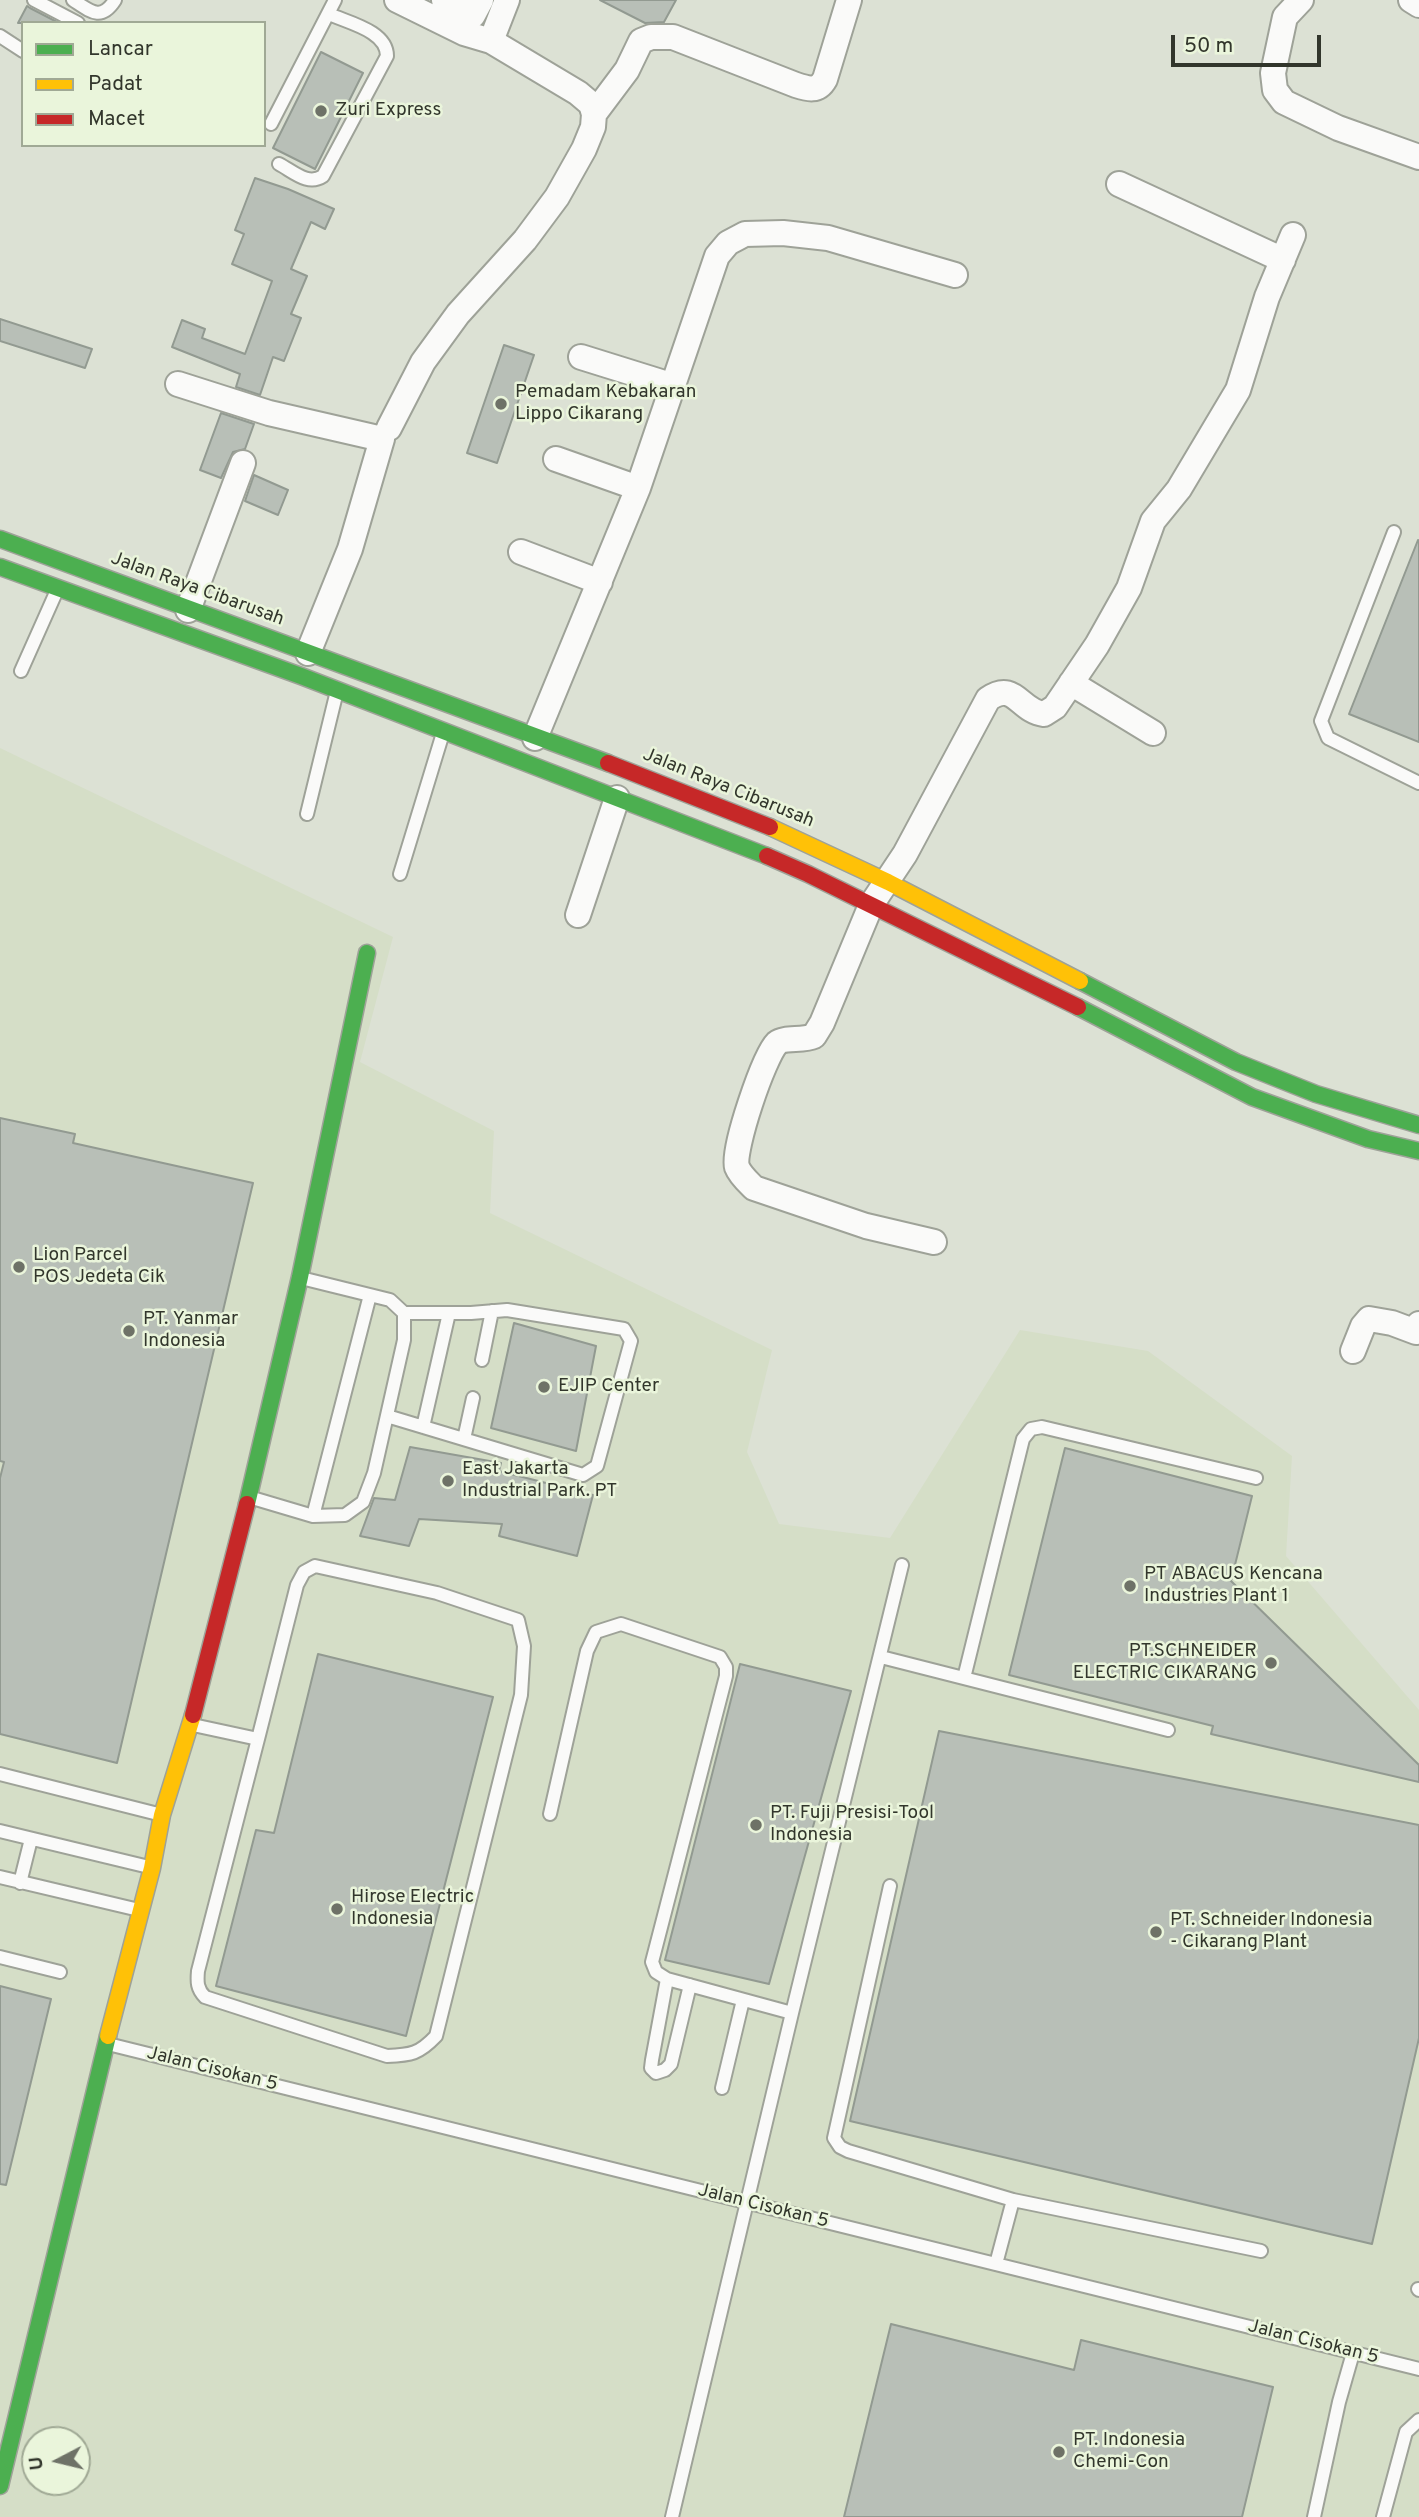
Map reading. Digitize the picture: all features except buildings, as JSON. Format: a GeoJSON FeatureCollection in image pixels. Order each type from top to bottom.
{"type":"FeatureCollection","features":[{"type":"Feature","properties":{"kind":"street"},"geometry":{"type":"LineString","coordinates":[[389,428],[423,362],[458,314],[524,240],[557,197],[584,149],[593,127],[594,114],[591,104],[499,21],[464,33],[397,0]]}},
{"type":"Feature","properties":{"kind":"street"},"geometry":{"type":"LineString","coordinates":[[444,0],[473,15],[481,0]]}},
{"type":"Feature","properties":{"kind":"street"},"geometry":{"type":"LineString","coordinates":[[594,114],[627,70],[641,41],[651,37],[673,37],[808,89],[821,86],[849,0]]}},
{"type":"Feature","properties":{"kind":"street"},"geometry":{"type":"LineString","coordinates":[[1301,0],[1285,17],[1273,73],[1275,90],[1284,102],[1338,128],[1419,157]]}},
{"type":"Feature","properties":{"kind":"street"},"geometry":{"type":"LineString","coordinates":[[1411,0],[1419,5]]}},
{"type":"Feature","properties":{"kind":"street"},"geometry":{"type":"LineString","coordinates":[[1119,184],[1283,260]]}},
{"type":"Feature","properties":{"kind":"street"},"geometry":{"type":"LineString","coordinates":[[535,738],[638,488],[717,256],[729,243],[745,234],[783,233],[828,238],[955,275]]}},
{"type":"Feature","properties":{"kind":"street"},"geometry":{"type":"LineString","coordinates":[[934,1242],[866,1226],[754,1188],[745,1179],[737,1165],[738,1144],[765,1064],[777,1043],[782,1040],[799,1041],[814,1036],[822,1023],[871,905],[905,854],[988,699],[1000,692],[1011,694],[1036,713],[1044,715],[1055,707],[1097,645],[1126,596],[1153,521],[1179,489],[1238,390],[1267,297],[1293,236]]}},
{"type":"Feature","properties":{"kind":"street"},"geometry":{"type":"LineString","coordinates":[[581,357],[674,386]]}},
{"type":"Feature","properties":{"kind":"street"},"geometry":{"type":"LineString","coordinates":[[178,384],[270,413],[382,439],[350,549],[305,664]]}},
{"type":"Feature","properties":{"kind":"street"},"geometry":{"type":"LineString","coordinates":[[556,459],[638,488]]}},
{"type":"Feature","properties":{"kind":"street"},"geometry":{"type":"LineString","coordinates":[[188,610],[243,463]]}},
{"type":"Feature","properties":{"kind":"street","name":"Jalan Raya Cibarusah"},"geometry":{"type":"LineString","coordinates":[[0,539],[188,610],[305,664],[337,690],[743,846],[808,874],[1009,972],[1252,1097],[1368,1139],[1419,1151]]}},
{"type":"Feature","properties":{"kind":"street"},"geometry":{"type":"LineString","coordinates":[[522,552],[600,582]]}},
{"type":"Feature","properties":{"kind":"street","name":"Jalan Raya Cibarusah"},"geometry":{"type":"LineString","coordinates":[[0,566],[58,588],[305,664],[633,772],[766,825],[888,882],[1236,1062],[1316,1094],[1419,1125]]}},
{"type":"Feature","properties":{"kind":"street"},"geometry":{"type":"LineString","coordinates":[[1071,683],[1153,733]]}},
{"type":"Feature","properties":{"kind":"street"},"geometry":{"type":"LineString","coordinates":[[578,915],[617,798]]}},
{"type":"Feature","properties":{"kind":"street"},"geometry":{"type":"LineString","coordinates":[[0,2486],[106,2044],[152,1868],[162,1815],[191,1724],[249,1497],[300,1277],[368,953]]}},
{"type":"Feature","properties":{"kind":"street"},"geometry":{"type":"LineString","coordinates":[[1353,1351],[1369,1318],[1418,1330]]}},
{"type":"Feature","properties":{"kind":"lane"},"geometry":{"type":"LineString","coordinates":[[34,0],[74,21]]}},
{"type":"Feature","properties":{"kind":"lane"},"geometry":{"type":"LineString","coordinates":[[74,0],[94,13],[102,13],[109,9],[115,0]]}},
{"type":"Feature","properties":{"kind":"lane"},"geometry":{"type":"LineString","coordinates":[[271,124],[335,0]]}},
{"type":"Feature","properties":{"kind":"lane"},"geometry":{"type":"LineString","coordinates":[[279,164],[308,181],[323,176],[387,56],[385,44],[379,37],[329,14]]}},
{"type":"Feature","properties":{"kind":"lane"},"geometry":{"type":"LineString","coordinates":[[0,36],[21,50]]}},
{"type":"Feature","properties":{"kind":"lane"},"geometry":{"type":"LineString","coordinates":[[1394,532],[1321,721],[1328,738],[1419,783]]}},
{"type":"Feature","properties":{"kind":"lane"},"geometry":{"type":"LineString","coordinates":[[22,671],[58,588]]}},
{"type":"Feature","properties":{"kind":"lane"},"geometry":{"type":"LineString","coordinates":[[307,814],[337,690]]}},
{"type":"Feature","properties":{"kind":"lane"},"geometry":{"type":"LineString","coordinates":[[400,874],[443,732]]}},
{"type":"Feature","properties":{"kind":"lane"},"geometry":{"type":"LineString","coordinates":[[300,1277],[390,1300],[404,1313],[524,1311],[624,1329],[631,1341],[597,1466],[588,1474],[583,1475],[387,1416]]}},
{"type":"Feature","properties":{"kind":"lane"},"geometry":{"type":"LineString","coordinates":[[313,1516],[370,1295]]}},
{"type":"Feature","properties":{"kind":"lane"},"geometry":{"type":"LineString","coordinates":[[482,1360],[492,1311]]}},
{"type":"Feature","properties":{"kind":"lane"},"geometry":{"type":"LineString","coordinates":[[249,1497],[313,1516],[345,1515],[363,1502],[374,1473],[404,1340],[404,1313]]}},
{"type":"Feature","properties":{"kind":"lane"},"geometry":{"type":"LineString","coordinates":[[423,1427],[449,1313]]}},
{"type":"Feature","properties":{"kind":"lane"},"geometry":{"type":"LineString","coordinates":[[464,1439],[473,1398]]}},
{"type":"Feature","properties":{"kind":"lane"},"geometry":{"type":"LineString","coordinates":[[964,1678],[1023,1439],[1031,1429],[1042,1427],[1256,1478]]}},
{"type":"Feature","properties":{"kind":"lane"},"geometry":{"type":"LineString","coordinates":[[672,2517],[902,1565]]}},
{"type":"Feature","properties":{"kind":"lane"},"geometry":{"type":"LineString","coordinates":[[315,1566],[437,1593],[518,1620],[524,1646],[521,1695],[436,2036],[423,2049],[409,2055],[387,2056],[205,1997],[200,1992],[197,1984],[198,1971],[258,1739],[297,1585],[304,1572],[315,1566]]}},
{"type":"Feature","properties":{"kind":"lane"},"geometry":{"type":"LineString","coordinates":[[550,1814],[587,1651],[596,1632],[621,1624],[720,1657],[726,1667],[726,1675],[652,1962],[656,1972],[667,1979],[792,2013]]}},
{"type":"Feature","properties":{"kind":"lane"},"geometry":{"type":"LineString","coordinates":[[881,1657],[1168,1730]]}},
{"type":"Feature","properties":{"kind":"lane"},"geometry":{"type":"LineString","coordinates":[[191,1724],[258,1739]]}},
{"type":"Feature","properties":{"kind":"lane"},"geometry":{"type":"LineString","coordinates":[[0,1774],[162,1815]]}},
{"type":"Feature","properties":{"kind":"lane"},"geometry":{"type":"LineString","coordinates":[[0,1831],[152,1868]]}},
{"type":"Feature","properties":{"kind":"lane"},"geometry":{"type":"LineString","coordinates":[[20,1883],[31,1839]]}},
{"type":"Feature","properties":{"kind":"lane"},"geometry":{"type":"LineString","coordinates":[[0,1877],[140,1910]]}},
{"type":"Feature","properties":{"kind":"lane"},"geometry":{"type":"LineString","coordinates":[[890,1886],[834,2138],[836,2143],[848,2151],[1013,2200],[1261,2251]]}},
{"type":"Feature","properties":{"kind":"lane"},"geometry":{"type":"LineString","coordinates":[[0,1957],[60,1972]]}},
{"type":"Feature","properties":{"kind":"lane"},"geometry":{"type":"LineString","coordinates":[[667,1979],[651,2068],[656,2073],[671,2064],[690,1985]]}},
{"type":"Feature","properties":{"kind":"lane"},"geometry":{"type":"LineString","coordinates":[[722,2088],[743,2000]]}},
{"type":"Feature","properties":{"kind":"lane","name":"Jalan Cisokan 5"},"geometry":{"type":"LineString","coordinates":[[106,2044],[1419,2369]]}},
{"type":"Feature","properties":{"kind":"lane"},"geometry":{"type":"LineString","coordinates":[[996,2264],[1013,2200]]}},
{"type":"Feature","properties":{"kind":"lane"},"geometry":{"type":"LineString","coordinates":[[1314,2517],[1339,2402],[1353,2353]]}},
{"type":"Feature","properties":{"kind":"lane"},"geometry":{"type":"LineString","coordinates":[[1383,2517],[1406,2432],[1419,2420]]}},
{"type":"Feature","properties":{"kind":"shaded area"},"geometry":{"type":"Polygon","coordinates":[[[0,748],[393,937],[360,1062],[494,1131],[490,1213],[772,1350],[747,1452],[779,1524],[890,1538],[1020,1330],[1148,1351],[1292,1456],[1286,1556],[1419,1710],[1419,2517],[0,2517],[0,748]]]}},
{"type":"Feature","properties":{"kind":"traffic: fast"},"geometry":{"type":"LineString","coordinates":[[0,539],[608,763]]}},
{"type":"Feature","properties":{"kind":"traffic: fast"},"geometry":{"type":"LineString","coordinates":[[0,567],[301,676],[767,856]]}},
{"type":"Feature","properties":{"kind":"traffic: fast"},"geometry":{"type":"LineString","coordinates":[[247,1504],[300,1277],[367,953]]}},
{"type":"Feature","properties":{"kind":"traffic: fast"},"geometry":{"type":"LineString","coordinates":[[1080,981],[1236,1062],[1316,1094],[1419,1125]]}},
{"type":"Feature","properties":{"kind":"traffic: fast"},"geometry":{"type":"LineString","coordinates":[[1078,1007],[1252,1097],[1368,1139],[1419,1151]]}},
{"type":"Feature","properties":{"kind":"traffic: fast"},"geometry":{"type":"LineString","coordinates":[[0,2486],[108,2036]]}},
{"type":"Feature","properties":{"kind":"traffic: slow"},"geometry":{"type":"LineString","coordinates":[[770,827],[888,882],[1080,981]]}},
{"type":"Feature","properties":{"kind":"traffic: slow"},"geometry":{"type":"LineString","coordinates":[[108,2036],[152,1868],[162,1815],[193,1715]]}},
{"type":"Feature","properties":{"kind":"traffic: jam"},"geometry":{"type":"LineString","coordinates":[[608,763],[770,827]]}},
{"type":"Feature","properties":{"kind":"traffic: jam"},"geometry":{"type":"LineString","coordinates":[[767,856],[1078,1007]]}},
{"type":"Feature","properties":{"kind":"traffic: jam"},"geometry":{"type":"LineString","coordinates":[[193,1715],[247,1504]]}},
{"type":"Feature","properties":{"kind":"place","name":"Zuri Express"},"geometry":{"type":"Point","coordinates":[321,111]}},
{"type":"Feature","properties":{"kind":"place","name":"Pemadam Kebakaran Lippo Cikarang"},"geometry":{"type":"Point","coordinates":[501,404]}},
{"type":"Feature","properties":{"kind":"place","name":"Lion Parcel POS Jedeta Cik"},"geometry":{"type":"Point","coordinates":[19,1267]}},
{"type":"Feature","properties":{"kind":"place","name":"PT. Yanmar Indonesia"},"geometry":{"type":"Point","coordinates":[129,1331]}},
{"type":"Feature","properties":{"kind":"place","name":"EJIP Center"},"geometry":{"type":"Point","coordinates":[544,1387]}},
{"type":"Feature","properties":{"kind":"place","name":"East Jakarta Industrial Park. PT"},"geometry":{"type":"Point","coordinates":[448,1481]}},
{"type":"Feature","properties":{"kind":"place","name":"PT ABACUS Kencana Industries Plant 1"},"geometry":{"type":"Point","coordinates":[1130,1586]}},
{"type":"Feature","properties":{"kind":"place","name":"PT.SCHNEIDER ELECTRIC CIKARANG"},"geometry":{"type":"Point","coordinates":[1271,1663]}},
{"type":"Feature","properties":{"kind":"place","name":"PT. Fuji Presisi-Tool Indonesia"},"geometry":{"type":"Point","coordinates":[756,1825]}},
{"type":"Feature","properties":{"kind":"place","name":"Hirose Electric Indonesia"},"geometry":{"type":"Point","coordinates":[337,1909]}},
{"type":"Feature","properties":{"kind":"place","name":"PT. Schneider Indonesia - Cikarang Plant"},"geometry":{"type":"Point","coordinates":[1156,1932]}},
{"type":"Feature","properties":{"kind":"place","name":"PT. Indonesia Chemi-Con"},"geometry":{"type":"Point","coordinates":[1059,2452]}}]}
